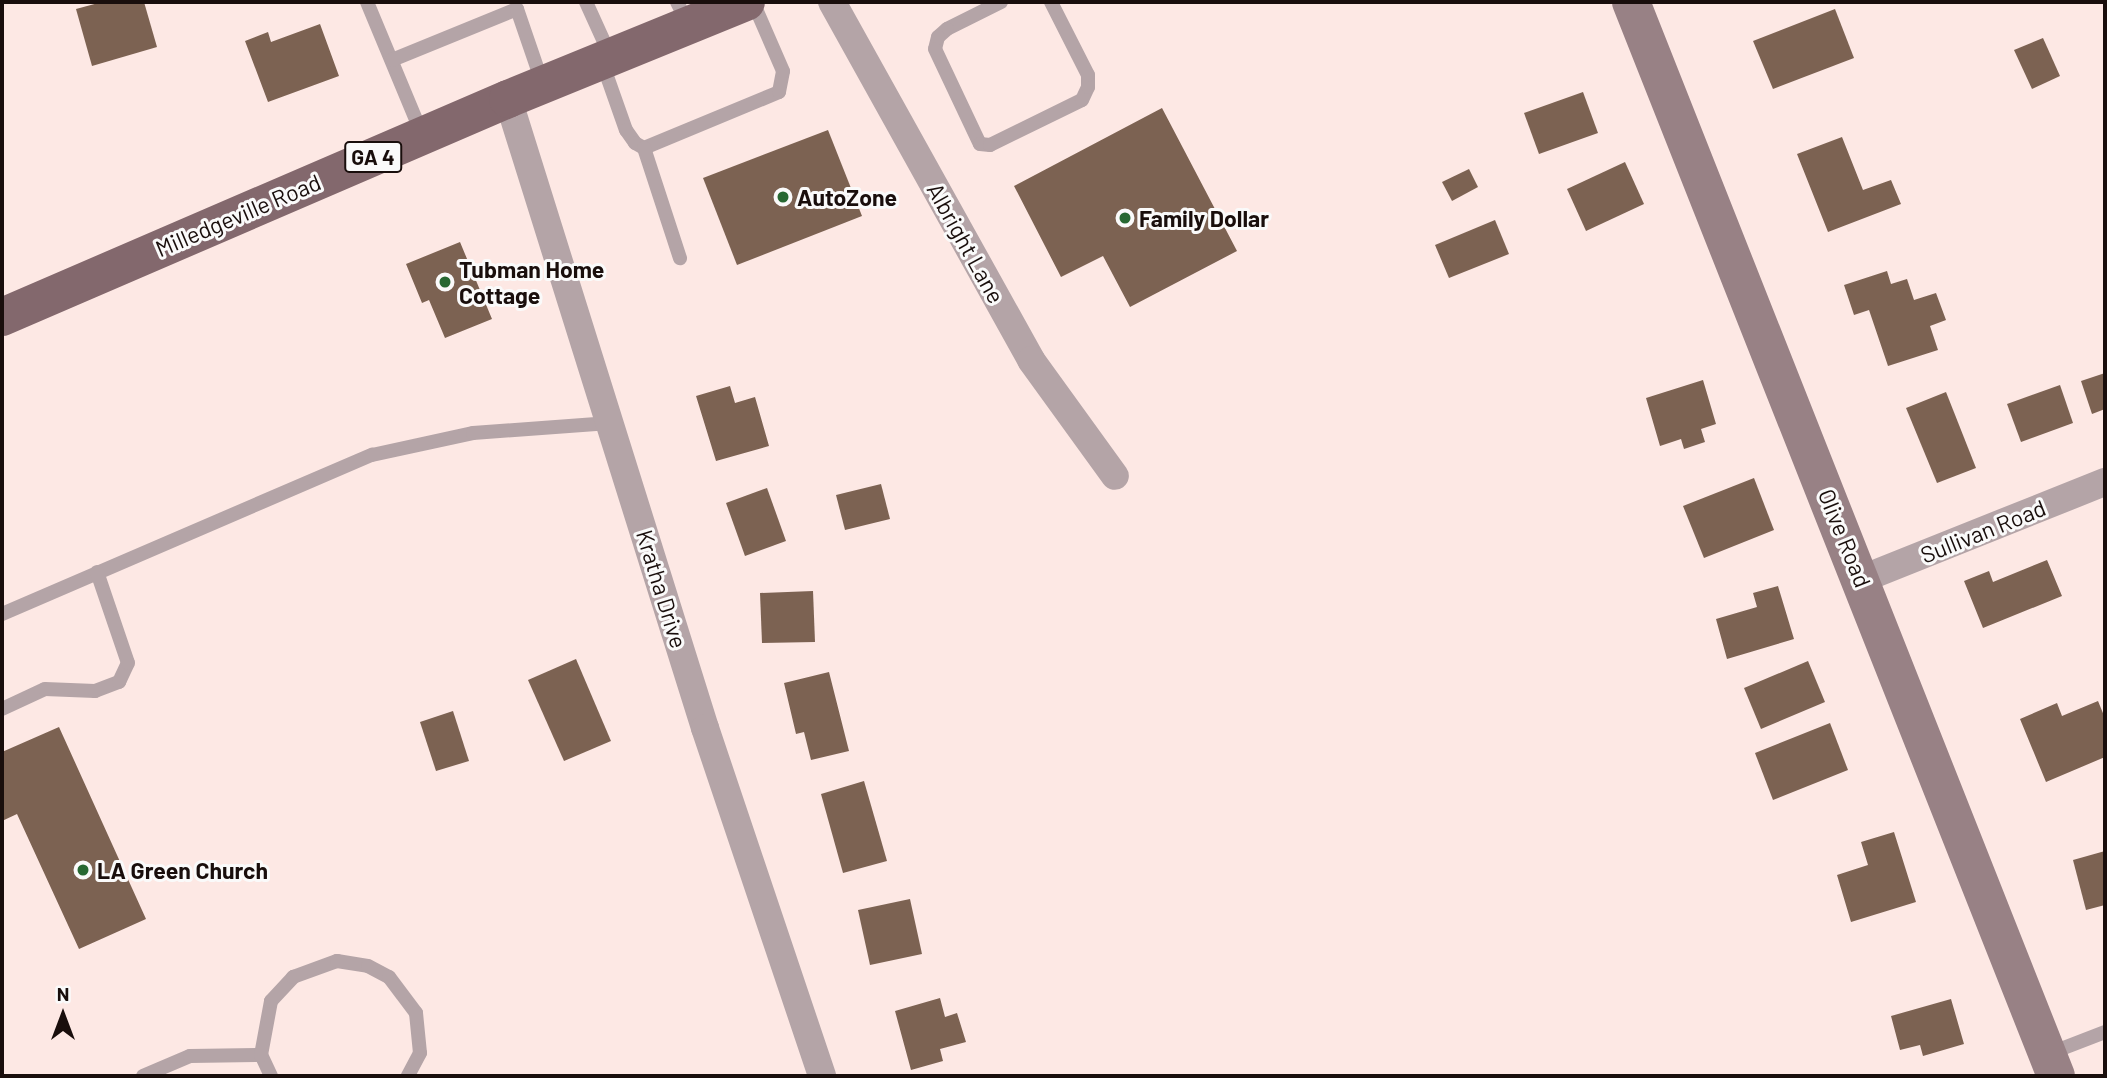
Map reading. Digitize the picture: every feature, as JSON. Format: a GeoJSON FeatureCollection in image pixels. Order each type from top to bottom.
{"type":"FeatureCollection","features":[{"type":"Feature","properties":{"kind":"main road","name":"Milledgeville Road"},"geometry":{"type":"LineString","coordinates":[[2,317],[606,58],[683,13],[746,2]]}},
{"type":"Feature","properties":{"kind":"street","name":"Albright Lane"},"geometry":{"type":"LineString","coordinates":[[832,2],[1031,360],[1115,476]]}},
{"type":"Feature","properties":{"kind":"street","name":"Olive Road"},"geometry":{"type":"LineString","coordinates":[[1631,2],[2052,1065]]}},
{"type":"Feature","properties":{"kind":"street","name":"Kratha Drive"},"geometry":{"type":"LineString","coordinates":[[508,99],[705,728],[822,1076]]}},
{"type":"Feature","properties":{"kind":"street","name":"Sullivan Road"},"geometry":{"type":"LineString","coordinates":[[1861,579],[2105,482]]}},
{"type":"Feature","properties":{"kind":"lane"},"geometry":{"type":"LineString","coordinates":[[368,2],[423,136]]}},
{"type":"Feature","properties":{"kind":"lane"},"geometry":{"type":"LineString","coordinates":[[586,2],[606,58],[626,130],[635,143],[644,148],[680,258]]}},
{"type":"Feature","properties":{"kind":"lane"},"geometry":{"type":"LineString","coordinates":[[644,148],[779,92],[783,71],[753,2]]}},
{"type":"Feature","properties":{"kind":"lane"},"geometry":{"type":"LineString","coordinates":[[1001,2],[947,29],[938,37],[935,49],[980,144],[990,145],[1002,140],[1082,100],[1088,75],[1051,2]]}},
{"type":"Feature","properties":{"kind":"lane"},"geometry":{"type":"LineString","coordinates":[[392,60],[517,9],[543,85]]}},
{"type":"Feature","properties":{"kind":"lane"},"geometry":{"type":"LineString","coordinates":[[2,614],[372,455],[473,433],[610,423]]}},
{"type":"Feature","properties":{"kind":"lane"},"geometry":{"type":"LineString","coordinates":[[2,709],[45,689],[95,691],[120,682],[128,663],[97,572]]}},
{"type":"Feature","properties":{"kind":"lane"},"geometry":{"type":"LineString","coordinates":[[271,1076],[261,1055],[271,1001],[293,977],[337,961],[368,966],[389,977],[416,1013],[420,1053],[408,1076]]}},
{"type":"Feature","properties":{"kind":"lane"},"geometry":{"type":"LineString","coordinates":[[2052,1065],[2105,1032]]}},
{"type":"Feature","properties":{"kind":"lane"},"geometry":{"type":"LineString","coordinates":[[143,1076],[190,1056],[261,1055]]}},
{"type":"Feature","properties":{"kind":"building"},"geometry":{"type":"Polygon","coordinates":[[[102,2],[144,2],[157,47],[92,66],[76,9],[102,2]]]}},
{"type":"Feature","properties":{"kind":"building"},"geometry":{"type":"Polygon","coordinates":[[[1835,9],[1854,58],[1773,89],[1753,41],[1835,9]]]}},
{"type":"Feature","properties":{"kind":"building"},"geometry":{"type":"Polygon","coordinates":[[[320,24],[339,76],[268,102],[245,41],[268,32],[271,42],[320,24]]]}},
{"type":"Feature","properties":{"kind":"building"},"geometry":{"type":"Polygon","coordinates":[[[2043,38],[2060,76],[2032,89],[2014,50],[2043,38]]]}},
{"type":"Feature","properties":{"kind":"building"},"geometry":{"type":"Polygon","coordinates":[[[1583,92],[1598,133],[1539,154],[1524,113],[1583,92]]]}},
{"type":"Feature","properties":{"kind":"building","name":"Family Dollar"},"geometry":{"type":"Polygon","coordinates":[[[1162,108],[1237,251],[1130,307],[1103,256],[1061,277],[1014,186],[1162,108]]]}},
{"type":"Feature","properties":{"kind":"building","name":"AutoZone"},"geometry":{"type":"Polygon","coordinates":[[[828,130],[862,216],[737,265],[703,178],[828,130]]]}},
{"type":"Feature","properties":{"kind":"building"},"geometry":{"type":"Polygon","coordinates":[[[1842,137],[1863,190],[1891,180],[1901,204],[1828,232],[1797,154],[1842,137]]]}},
{"type":"Feature","properties":{"kind":"building"},"geometry":{"type":"Polygon","coordinates":[[[1625,162],[1644,204],[1586,231],[1567,189],[1625,162]]]}},
{"type":"Feature","properties":{"kind":"building"},"geometry":{"type":"Polygon","coordinates":[[[1469,169],[1478,187],[1452,201],[1442,182],[1469,169]]]}},
{"type":"Feature","properties":{"kind":"building"},"geometry":{"type":"Polygon","coordinates":[[[1495,220],[1509,254],[1449,278],[1435,245],[1495,220]]]}},
{"type":"Feature","properties":{"kind":"building","name":"Tubman Home Cottage"},"geometry":{"type":"Polygon","coordinates":[[[460,242],[492,319],[445,338],[429,300],[422,303],[406,264],[460,242]]]}},
{"type":"Feature","properties":{"kind":"building"},"geometry":{"type":"Polygon","coordinates":[[[1887,271],[1891,284],[1907,279],[1914,300],[1936,293],[1946,320],[1930,326],[1938,350],[1888,366],[1869,310],[1854,315],[1844,285],[1887,271]]]}},
{"type":"Feature","properties":{"kind":"building"},"geometry":{"type":"Polygon","coordinates":[[[2105,373],[2105,409],[2092,414],[2081,381],[2105,373]]]}},
{"type":"Feature","properties":{"kind":"building"},"geometry":{"type":"Polygon","coordinates":[[[1703,380],[1716,424],[1701,429],[1705,442],[1684,449],[1681,439],[1660,446],[1646,398],[1703,380]]]}},
{"type":"Feature","properties":{"kind":"building"},"geometry":{"type":"Polygon","coordinates":[[[2060,385],[2073,423],[2021,442],[2007,404],[2060,385]]]}},
{"type":"Feature","properties":{"kind":"building"},"geometry":{"type":"Polygon","coordinates":[[[730,386],[735,403],[755,397],[769,446],[716,461],[696,396],[730,386]]]}},
{"type":"Feature","properties":{"kind":"building"},"geometry":{"type":"Polygon","coordinates":[[[1946,392],[1976,468],[1937,483],[1906,408],[1946,392]]]}},
{"type":"Feature","properties":{"kind":"building"},"geometry":{"type":"Polygon","coordinates":[[[1754,478],[1774,530],[1704,558],[1683,506],[1754,478]]]}},
{"type":"Feature","properties":{"kind":"building"},"geometry":{"type":"Polygon","coordinates":[[[881,484],[890,519],[845,530],[836,495],[881,484]]]}},
{"type":"Feature","properties":{"kind":"building"},"geometry":{"type":"Polygon","coordinates":[[[767,488],[786,541],[745,556],[726,503],[767,488]]]}},
{"type":"Feature","properties":{"kind":"building"},"geometry":{"type":"Polygon","coordinates":[[[2047,560],[2062,596],[1983,628],[1964,581],[1989,571],[1993,582],[2047,560]]]}},
{"type":"Feature","properties":{"kind":"building"},"geometry":{"type":"Polygon","coordinates":[[[1778,586],[1794,639],[1727,659],[1716,619],[1757,607],[1753,593],[1778,586]]]}},
{"type":"Feature","properties":{"kind":"building"},"geometry":{"type":"Polygon","coordinates":[[[813,591],[815,642],[762,643],[760,593],[813,591]]]}},
{"type":"Feature","properties":{"kind":"building"},"geometry":{"type":"Polygon","coordinates":[[[576,659],[611,741],[564,761],[528,680],[576,659]]]}},
{"type":"Feature","properties":{"kind":"building"},"geometry":{"type":"Polygon","coordinates":[[[1808,661],[1825,702],[1761,729],[1744,688],[1808,661]]]}},
{"type":"Feature","properties":{"kind":"building"},"geometry":{"type":"Polygon","coordinates":[[[829,672],[849,751],[811,760],[804,732],[796,734],[784,683],[829,672]]]}},
{"type":"Feature","properties":{"kind":"building"},"geometry":{"type":"Polygon","coordinates":[[[2098,701],[2105,718],[2105,757],[2046,782],[2020,719],[2057,703],[2062,716],[2098,701]]]}},
{"type":"Feature","properties":{"kind":"building"},"geometry":{"type":"Polygon","coordinates":[[[453,711],[469,761],[436,771],[420,722],[453,711]]]}},
{"type":"Feature","properties":{"kind":"building"},"geometry":{"type":"Polygon","coordinates":[[[1830,723],[1848,770],[1773,800],[1755,753],[1830,723]]]}},
{"type":"Feature","properties":{"kind":"building","name":"LA Green Church"},"geometry":{"type":"Polygon","coordinates":[[[59,727],[146,919],[79,949],[17,814],[2,821],[2,752],[59,727]]]}},
{"type":"Feature","properties":{"kind":"building"},"geometry":{"type":"Polygon","coordinates":[[[864,781],[887,861],[843,873],[821,794],[864,781]]]}},
{"type":"Feature","properties":{"kind":"building"},"geometry":{"type":"Polygon","coordinates":[[[1894,832],[1916,902],[1851,922],[1837,875],[1868,865],[1861,842],[1894,832]]]}},
{"type":"Feature","properties":{"kind":"building"},"geometry":{"type":"Polygon","coordinates":[[[2105,851],[2105,905],[2086,910],[2073,860],[2105,851]]]}},
{"type":"Feature","properties":{"kind":"building"},"geometry":{"type":"Polygon","coordinates":[[[910,899],[922,954],[870,965],[858,910],[910,899]]]}},
{"type":"Feature","properties":{"kind":"building"},"geometry":{"type":"Polygon","coordinates":[[[940,998],[945,1017],[957,1013],[966,1042],[940,1049],[943,1061],[911,1070],[895,1011],[940,998]]]}},
{"type":"Feature","properties":{"kind":"building"},"geometry":{"type":"Polygon","coordinates":[[[1951,999],[1964,1044],[1923,1056],[1920,1045],[1900,1050],[1891,1016],[1951,999]]]}},
{"type":"Feature","properties":{"kind":"place","name":"AutoZone"},"geometry":{"type":"Point","coordinates":[783,197]}},
{"type":"Feature","properties":{"kind":"place","name":"Family Dollar"},"geometry":{"type":"Point","coordinates":[1125,218]}},
{"type":"Feature","properties":{"kind":"place","name":"Tubman Home Cottage"},"geometry":{"type":"Point","coordinates":[445,282]}},
{"type":"Feature","properties":{"kind":"place","name":"LA Green Church"},"geometry":{"type":"Point","coordinates":[83,870]}}]}
